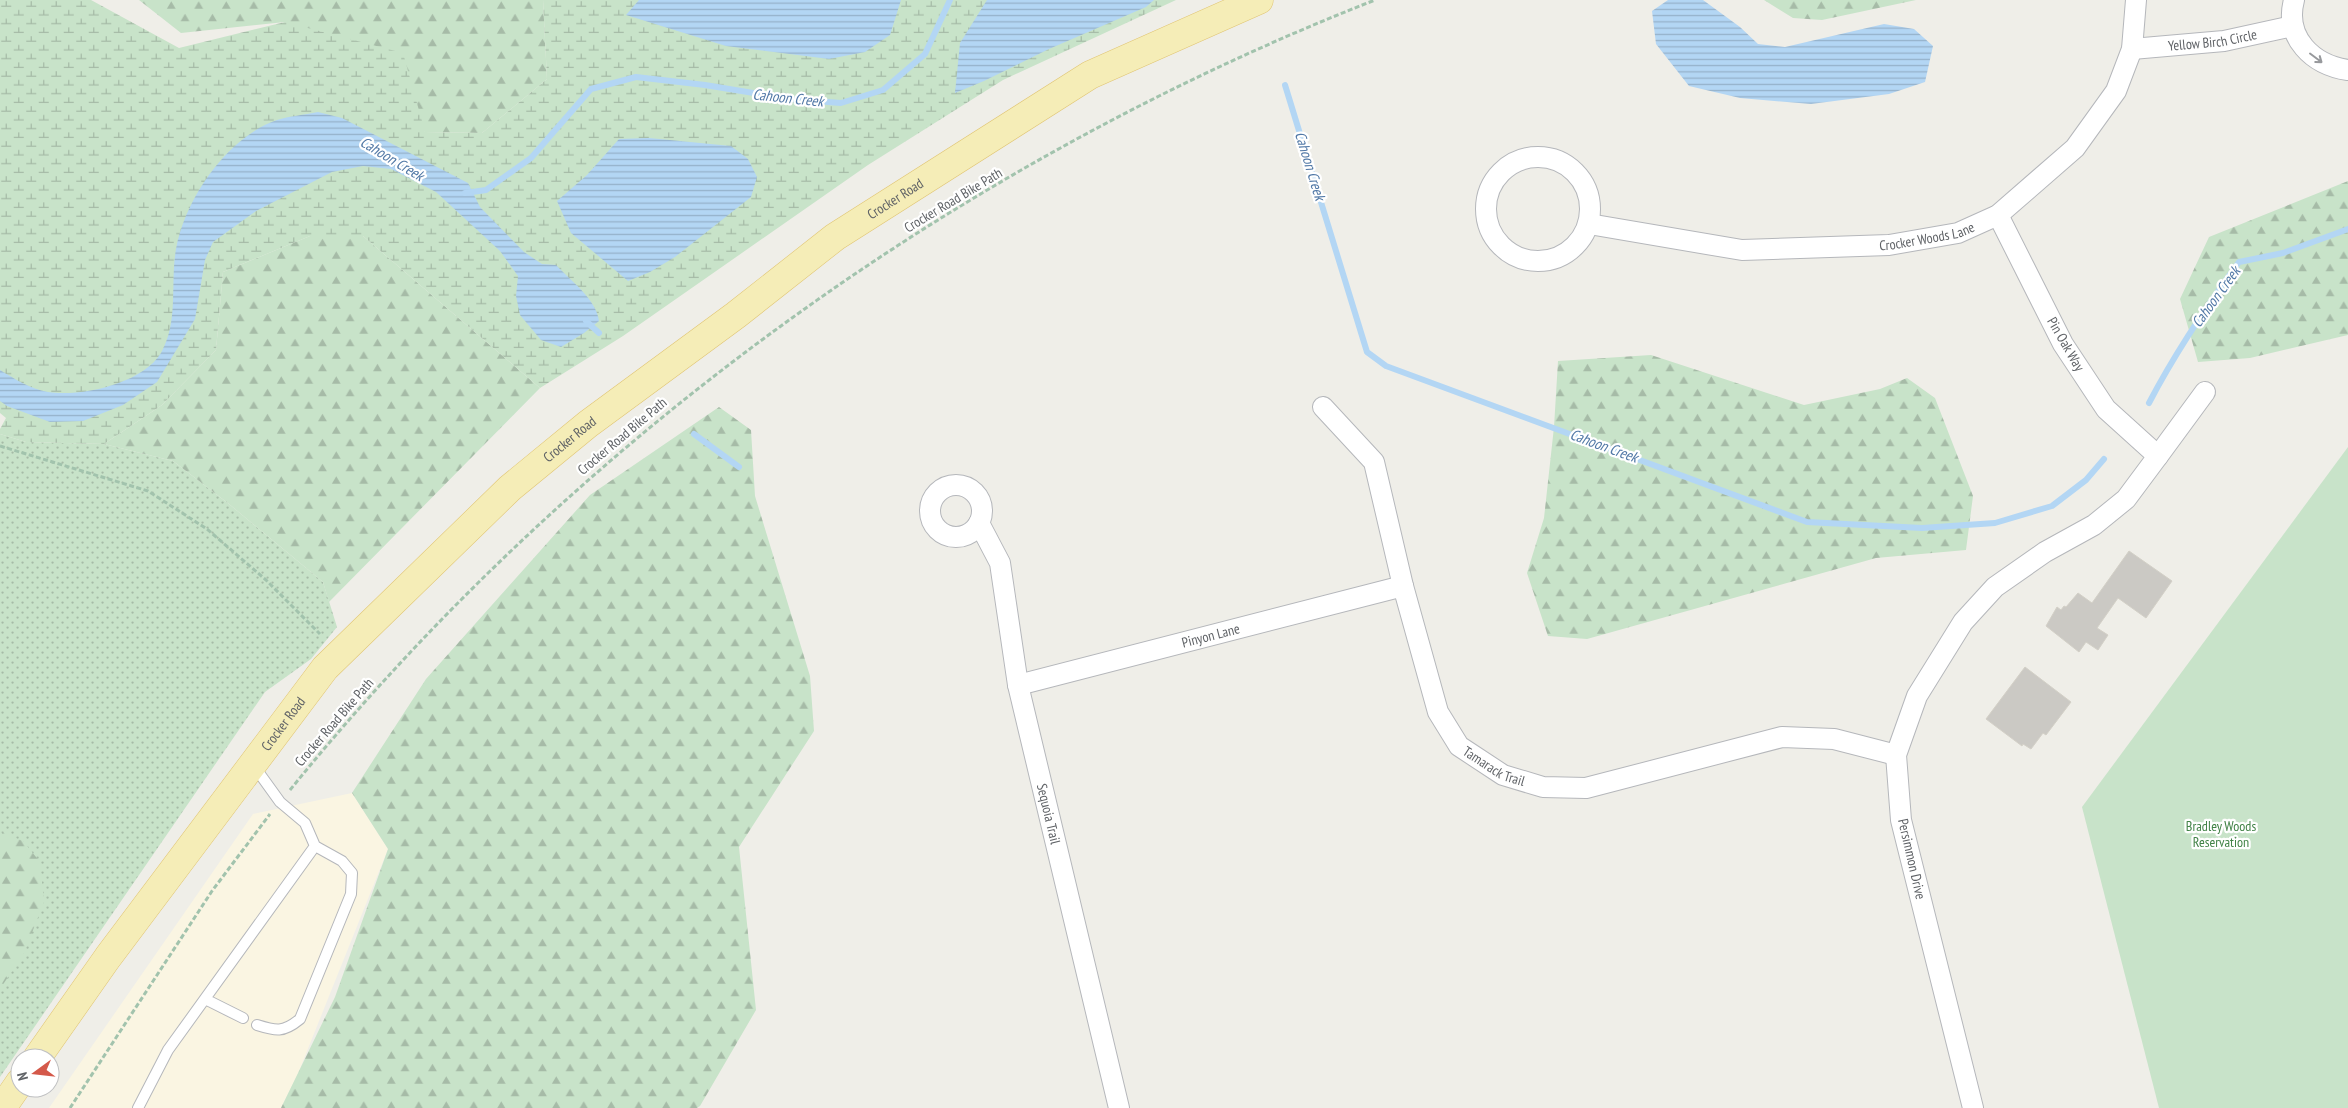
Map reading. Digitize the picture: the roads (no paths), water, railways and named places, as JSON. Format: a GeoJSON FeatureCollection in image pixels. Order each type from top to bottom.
{"type":"FeatureCollection","features":[{"type":"Feature","properties":{"kind":"main road","name":"Crocker Road"},"geometry":{"type":"LineString","coordinates":[[44,1048],[108,957],[325,668],[510,488],[588,424],[736,315],[835,237],[1090,75],[1259,0]]}},
{"type":"Feature","properties":{"kind":"main road"},"geometry":{"type":"LineString","coordinates":[[2,1108],[10,1096]]}},
{"type":"Feature","properties":{"kind":"street","name":"Crocker Woods Lane"},"geometry":{"type":"LineString","coordinates":[[1589,224],[1742,250],[1889,245],[1958,233],[1998,215],[2075,148],[2116,91],[2132,49],[2136,0]]}},
{"type":"Feature","properties":{"kind":"street"},"geometry":{"type":"LineString","coordinates":[[2294,0],[2292,7],[2293,26],[2301,44],[2314,58],[2331,68],[2348,70]]}},
{"type":"Feature","properties":{"kind":"street","name":"Yellow Birch Circle"},"geometry":{"type":"LineString","coordinates":[[2132,49],[2224,41],[2293,26]]}},
{"type":"Feature","properties":{"kind":"street"},"geometry":{"type":"LineString","coordinates":[[1534,156],[1551,158],[1566,164],[1579,176],[1588,190],[1591,207],[1589,224],[1581,240],[1568,253],[1552,261],[1534,262],[1517,258],[1502,248],[1491,234],[1486,216],[1486,198],[1493,182],[1503,169],[1518,160],[1534,156]]}},
{"type":"Feature","properties":{"kind":"street","name":"Pin Oak Way"},"geometry":{"type":"LineString","coordinates":[[1998,215],[2062,344],[2108,412],[2158,456]]}},
{"type":"Feature","properties":{"kind":"street"},"geometry":{"type":"LineString","coordinates":[[2158,456],[2205,392]]}},
{"type":"Feature","properties":{"kind":"street","name":"Tamarack Trail"},"geometry":{"type":"LineString","coordinates":[[1323,407],[1374,462],[1403,586],[1438,712],[1459,746],[1503,775],[1543,787],[1586,788],[1782,737],[1834,739],[1896,755]]}},
{"type":"Feature","properties":{"kind":"street","name":"Persimmon Drive"},"geometry":{"type":"LineString","coordinates":[[1973,1108],[1901,820],[1896,755],[1917,696],[1964,622],[1995,587],[2045,552],[2094,525],[2126,500],[2158,456]]}},
{"type":"Feature","properties":{"kind":"street","name":"Sequoia Trail"},"geometry":{"type":"LineString","coordinates":[[979,523],[1000,562],[1018,685],[1119,1108]]}},
{"type":"Feature","properties":{"kind":"street","name":"Pinyon Lane"},"geometry":{"type":"LineString","coordinates":[[1018,685],[1403,586]]}},
{"type":"Feature","properties":{"kind":"lane"},"geometry":{"type":"LineString","coordinates":[[252,764],[280,802],[305,823],[315,846],[342,861],[352,873],[351,894],[300,1019],[288,1028],[274,1031],[257,1025]]}},
{"type":"Feature","properties":{"kind":"lane"},"geometry":{"type":"LineString","coordinates":[[138,1108],[168,1050],[315,846]]}},
{"type":"Feature","properties":{"kind":"lane"},"geometry":{"type":"LineString","coordinates":[[205,999],[243,1018]]}},
{"type":"Feature","properties":{"kind":"water"},"geometry":{"type":"Polygon","coordinates":[[[639,0],[901,0],[890,35],[865,52],[829,59],[726,46],[626,15],[639,0]]]}},
{"type":"Feature","properties":{"kind":"water"},"geometry":{"type":"Polygon","coordinates":[[[987,0],[1154,0],[1146,7],[1049,49],[955,93],[960,43],[987,0]]]}},
{"type":"Feature","properties":{"kind":"water"},"geometry":{"type":"Polygon","coordinates":[[[1668,0],[1703,0],[1740,27],[1758,44],[1785,47],[1884,24],[1914,29],[1933,46],[1925,82],[1889,94],[1811,104],[1740,98],[1689,86],[1656,44],[1652,11],[1668,0]]]}},
{"type":"Feature","properties":{"kind":"water"},"geometry":{"type":"Polygon","coordinates":[[[318,112],[342,118],[468,183],[480,207],[524,252],[542,264],[556,265],[582,291],[593,305],[599,321],[561,347],[541,340],[520,315],[516,296],[518,276],[500,251],[436,192],[391,169],[363,166],[332,172],[256,211],[213,242],[205,260],[195,319],[157,382],[123,405],[83,421],[50,422],[7,406],[0,401],[0,370],[35,389],[62,393],[93,390],[110,386],[140,373],[152,364],[161,353],[167,341],[170,328],[174,262],[181,230],[189,210],[211,172],[241,140],[259,128],[277,120],[318,112]]]}},
{"type":"Feature","properties":{"kind":"water"},"geometry":{"type":"Polygon","coordinates":[[[649,138],[731,146],[748,159],[757,177],[751,197],[675,257],[650,272],[628,281],[571,233],[557,201],[587,175],[619,139],[649,138]]]}},
{"type":"Feature","properties":{"kind":"waterway","name":"Cahoon Creek"},"geometry":{"type":"LineString","coordinates":[[465,193],[486,190],[531,158],[591,89],[636,77],[705,85],[789,99],[841,103],[883,90],[925,54],[950,0]]}},
{"type":"Feature","properties":{"kind":"waterway","name":"Cahoon Creek"},"geometry":{"type":"LineString","coordinates":[[1285,85],[1367,352],[1386,366],[1807,522],[1922,528],[1995,523],[2052,506],[2086,480],[2104,459]]}},
{"type":"Feature","properties":{"kind":"waterway","name":"Cahoon Creek"},"geometry":{"type":"LineString","coordinates":[[2149,403],[2191,331],[2239,262],[2283,253],[2348,229]]}},
{"type":"Feature","properties":{"kind":"waterway"},"geometry":{"type":"LineString","coordinates":[[586,321],[599,333]]}},
{"type":"Feature","properties":{"kind":"waterway"},"geometry":{"type":"LineString","coordinates":[[694,434],[739,467]]}},
{"type":"Feature","properties":{"kind":"park label","name":"Bradley Woods Reservation"},"geometry":{"type":"Point","coordinates":[2221,834]}}]}
